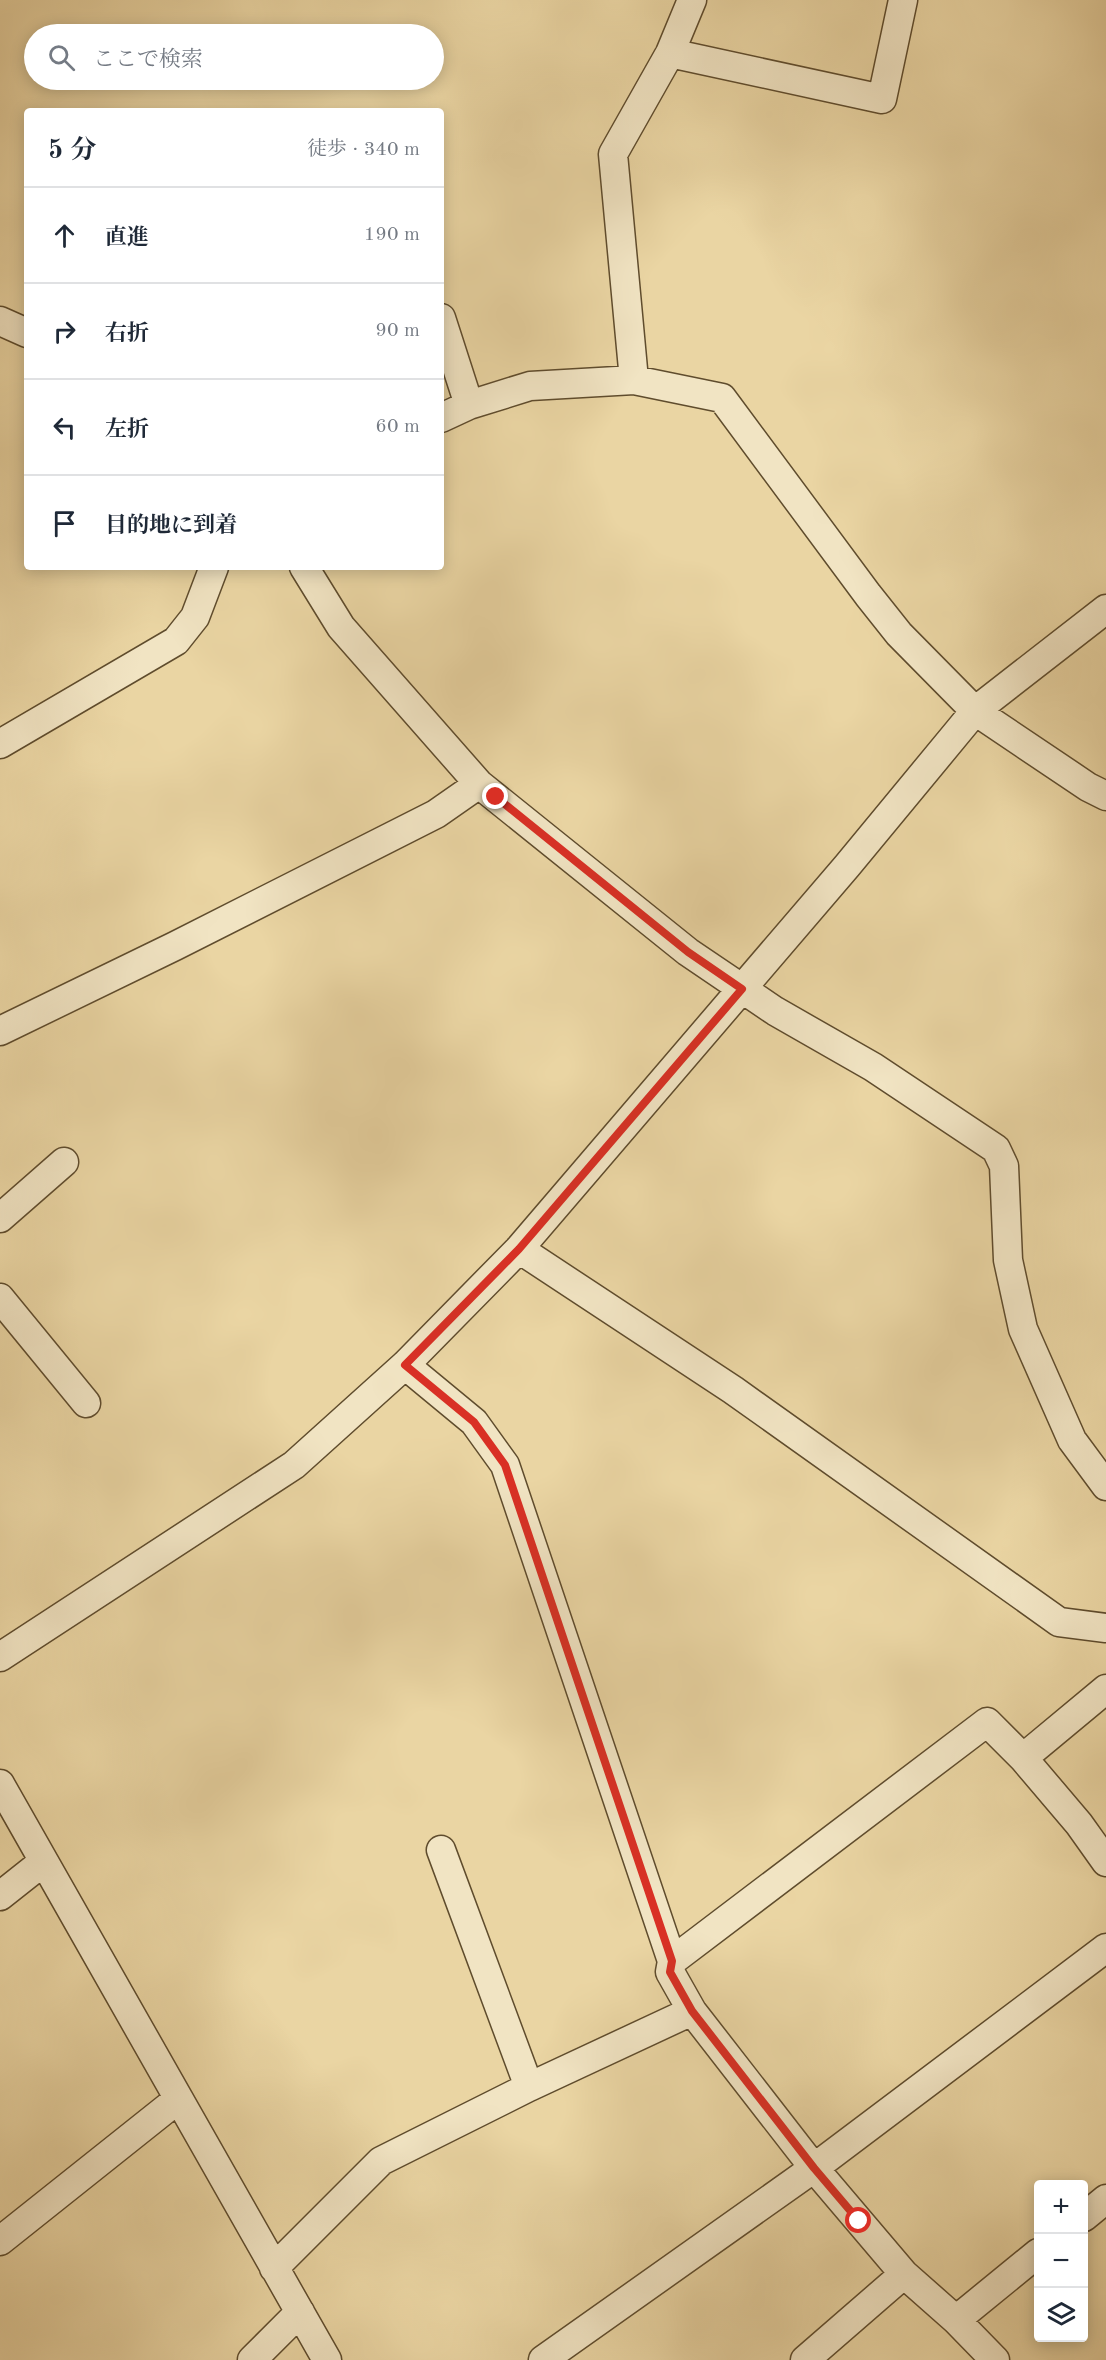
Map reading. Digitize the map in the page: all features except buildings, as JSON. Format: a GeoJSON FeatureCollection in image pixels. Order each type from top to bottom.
{"type":"FeatureCollection","features":[{"type":"Feature","properties":{"kind":"street"},"geometry":{"type":"LineString","coordinates":[[634,380],[613,154],[670,52],[692,0]]}},
{"type":"Feature","properties":{"kind":"street"},"geometry":{"type":"LineString","coordinates":[[670,52],[882,99],[903,0]]}},
{"type":"Feature","properties":{"kind":"street"},"geometry":{"type":"LineString","coordinates":[[0,321],[24,332]]}},
{"type":"Feature","properties":{"kind":"street"},"geometry":{"type":"LineString","coordinates":[[444,327],[469,405]]}},
{"type":"Feature","properties":{"kind":"street"},"geometry":{"type":"LineString","coordinates":[[444,417],[469,405],[530,386],[634,380],[722,398],[899,634],[975,711],[1088,788],[1106,796]]}},
{"type":"Feature","properties":{"kind":"street"},"geometry":{"type":"LineString","coordinates":[[0,744],[176,641],[195,617],[213,570]]}},
{"type":"Feature","properties":{"kind":"street"},"geometry":{"type":"LineString","coordinates":[[306,570],[341,627],[479,784],[688,952],[742,989],[873,1067],[996,1149],[1004,1166],[1008,1260],[1023,1329],[1072,1440],[1106,1486]]}},
{"type":"Feature","properties":{"kind":"street"},"geometry":{"type":"LineString","coordinates":[[0,1657],[294,1465],[405,1365],[519,1249],[742,989],[975,711],[1106,609]]}},
{"type":"Feature","properties":{"kind":"street"},"geometry":{"type":"LineString","coordinates":[[0,1031],[175,946],[436,814],[479,784]]}},
{"type":"Feature","properties":{"kind":"street"},"geometry":{"type":"LineString","coordinates":[[0,1218],[64,1162]]}},
{"type":"Feature","properties":{"kind":"street"},"geometry":{"type":"LineString","coordinates":[[519,1249],[733,1390],[1059,1622],[1106,1628]]}},
{"type":"Feature","properties":{"kind":"street"},"geometry":{"type":"LineString","coordinates":[[0,1298],[86,1403]]}},
{"type":"Feature","properties":{"kind":"street"},"geometry":{"type":"LineString","coordinates":[[405,1365],[474,1422],[505,1465],[672,1961],[670,1972],[692,2011],[814,2168],[904,2274],[956,2320],[995,2360]]}},
{"type":"Feature","properties":{"kind":"street"},"geometry":{"type":"LineString","coordinates":[[1023,1758],[1106,1689]]}},
{"type":"Feature","properties":{"kind":"street"},"geometry":{"type":"LineString","coordinates":[[672,1961],[987,1722],[1023,1758],[1079,1824],[1106,1862]]}},
{"type":"Feature","properties":{"kind":"street"},"geometry":{"type":"LineString","coordinates":[[0,1784],[177,2100],[327,2360]]}},
{"type":"Feature","properties":{"kind":"street"},"geometry":{"type":"LineString","coordinates":[[441,1850],[530,2087]]}},
{"type":"Feature","properties":{"kind":"street"},"geometry":{"type":"LineString","coordinates":[[0,1896],[43,1862]]}},
{"type":"Feature","properties":{"kind":"street"},"geometry":{"type":"LineString","coordinates":[[543,2360],[814,2168],[1106,1948]]}},
{"type":"Feature","properties":{"kind":"street"},"geometry":{"type":"LineString","coordinates":[[274,2268],[381,2161],[530,2087],[692,2011]]}},
{"type":"Feature","properties":{"kind":"street"},"geometry":{"type":"LineString","coordinates":[[0,2241],[177,2100]]}},
{"type":"Feature","properties":{"kind":"street"},"geometry":{"type":"LineString","coordinates":[[1088,2213],[1106,2199]]}},
{"type":"Feature","properties":{"kind":"street"},"geometry":{"type":"LineString","coordinates":[[956,2320],[1034,2256]]}},
{"type":"Feature","properties":{"kind":"street"},"geometry":{"type":"LineString","coordinates":[[805,2360],[904,2274]]}},
{"type":"Feature","properties":{"kind":"street"},"geometry":{"type":"LineString","coordinates":[[252,2360],[300,2312]]}},
{"type":"Feature","properties":{"kind":"route"},"geometry":{"type":"LineString","coordinates":[[496,797],[688,952],[742,989],[519,1249],[405,1365],[474,1422],[505,1465],[527,1524],[672,1961],[670,1972],[692,2011],[814,2168],[859,2221]]}}]}
